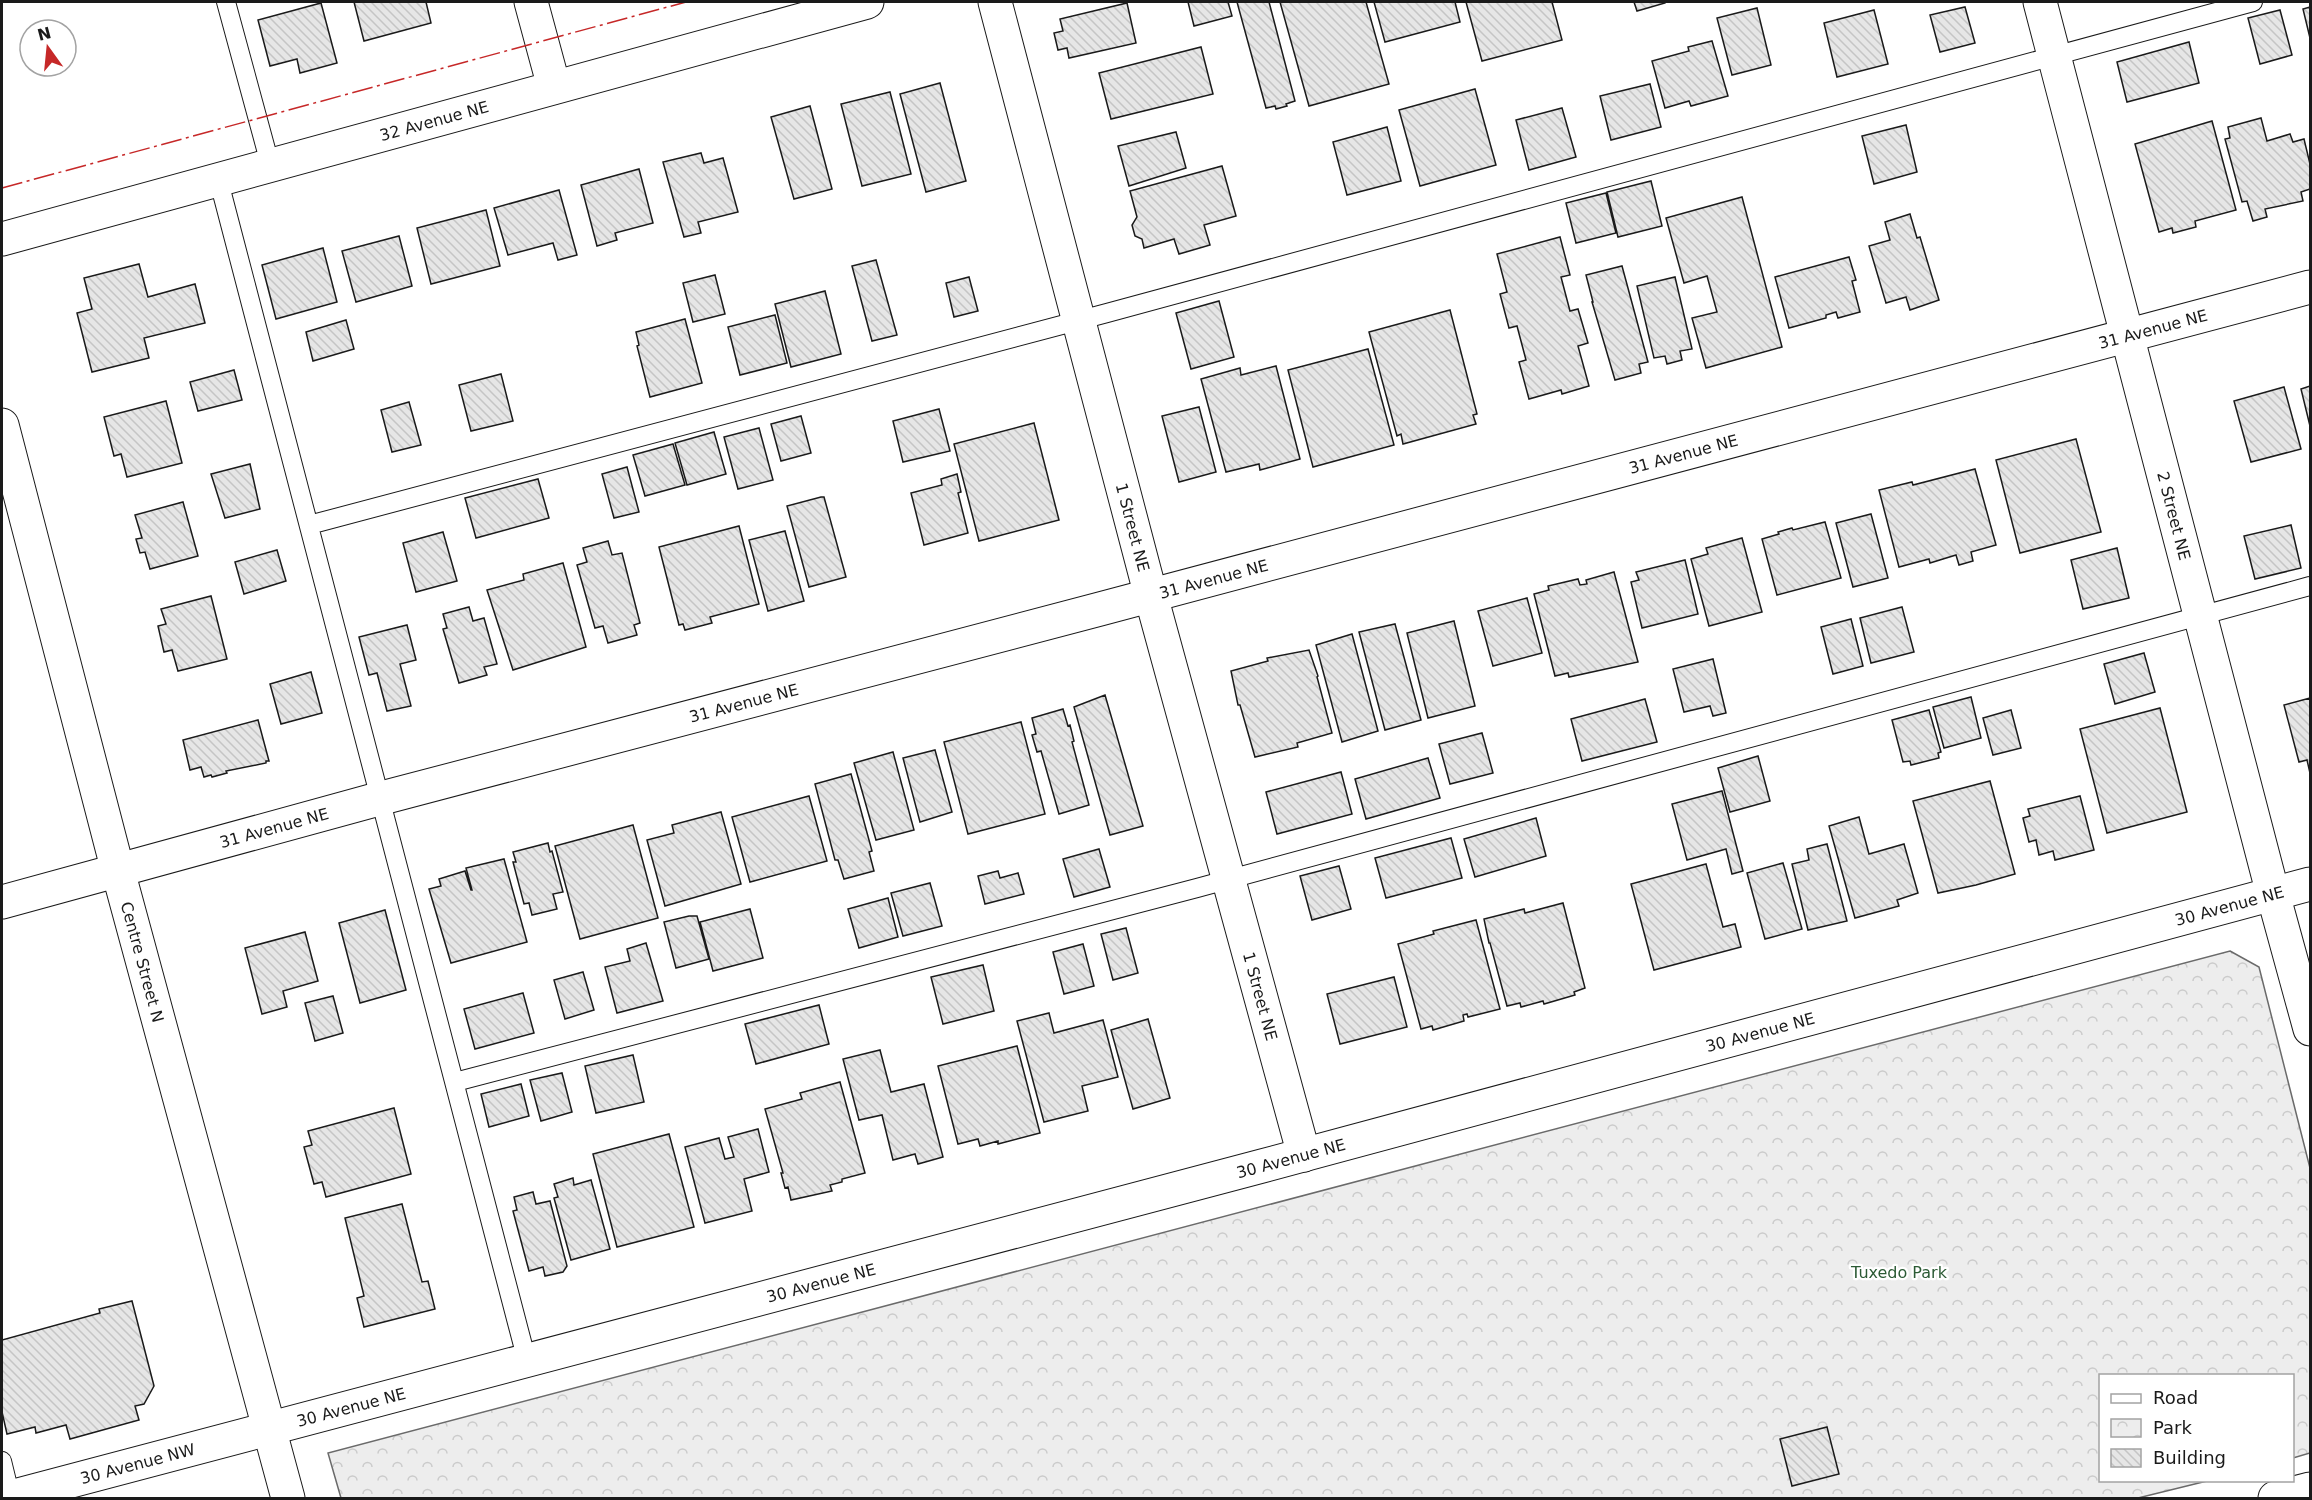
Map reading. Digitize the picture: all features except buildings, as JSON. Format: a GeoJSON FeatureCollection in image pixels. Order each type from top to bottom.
{"type":"FeatureCollection","features":[{"type":"Feature","properties":{"kind":"street"},"geometry":{"type":"LineString","coordinates":[[531,2],[554,87]]}},
{"type":"Feature","properties":{"kind":"street","name":"32 Avenue NE"},"geometry":{"type":"LineString","coordinates":[[2,239],[867,2]]}},
{"type":"Feature","properties":{"kind":"street","name":"1 Street NE"},"geometry":{"type":"LineString","coordinates":[[995,2],[1150,596],[1304,1155]]}},
{"type":"Feature","properties":{"kind":"street","name":"2 Street NE"},"geometry":{"type":"LineString","coordinates":[[2040,2],[2310,1029]]}},
{"type":"Feature","properties":{"kind":"street","name":"31 Avenue NE"},"geometry":{"type":"LineString","coordinates":[[2,902],[382,798],[2310,287]]}},
{"type":"Feature","properties":{"kind":"street","name":"Centre Street N"},"geometry":{"type":"LineString","coordinates":[[2,425],[118,871],[288,1498]]}},
{"type":"Feature","properties":{"kind":"street","name":"30 Avenue NE"},"geometry":{"type":"LineString","coordinates":[[269,1428],[1304,1155],[2310,884]]}},
{"type":"Feature","properties":{"kind":"street","name":"30 Avenue NW"},"geometry":{"type":"LineString","coordinates":[[10,1498],[269,1428]]}},
{"type":"Feature","properties":{"kind":"street"},"geometry":{"type":"LineString","coordinates":[[2275,1498],[2310,1489]]}},
{"type":"Feature","properties":{"kind":"lane"},"geometry":{"type":"LineString","coordinates":[[226,2],[270,164]]}},
{"type":"Feature","properties":{"kind":"lane"},"geometry":{"type":"LineString","coordinates":[[309,525],[1080,321],[2253,2]]}},
{"type":"Feature","properties":{"kind":"lane"},"geometry":{"type":"LineString","coordinates":[[218,178],[382,798],[527,1360]]}},
{"type":"Feature","properties":{"kind":"lane"},"geometry":{"type":"LineString","coordinates":[[455,1082],[1230,880],[2310,586]]}},
{"type":"Feature","properties":{"kind":"lane"},"geometry":{"type":"LineString","coordinates":[[2,1461],[10,1498]]}},
{"type":"Feature","properties":{"kind":"green space","name":"Tuxedo Park"},"geometry":{"type":"Polygon","coordinates":[[[2230,951],[2259,967],[2310,1168],[2310,1453],[2294,1458],[2294,1374],[2099,1374],[2099,1482],[2203,1482],[2138,1498],[341,1498],[328,1453],[2230,951]]]}},
{"type":"Feature","properties":{"kind":"power"},"geometry":{"type":"LineString","coordinates":[[2,188],[686,2]]}}]}
